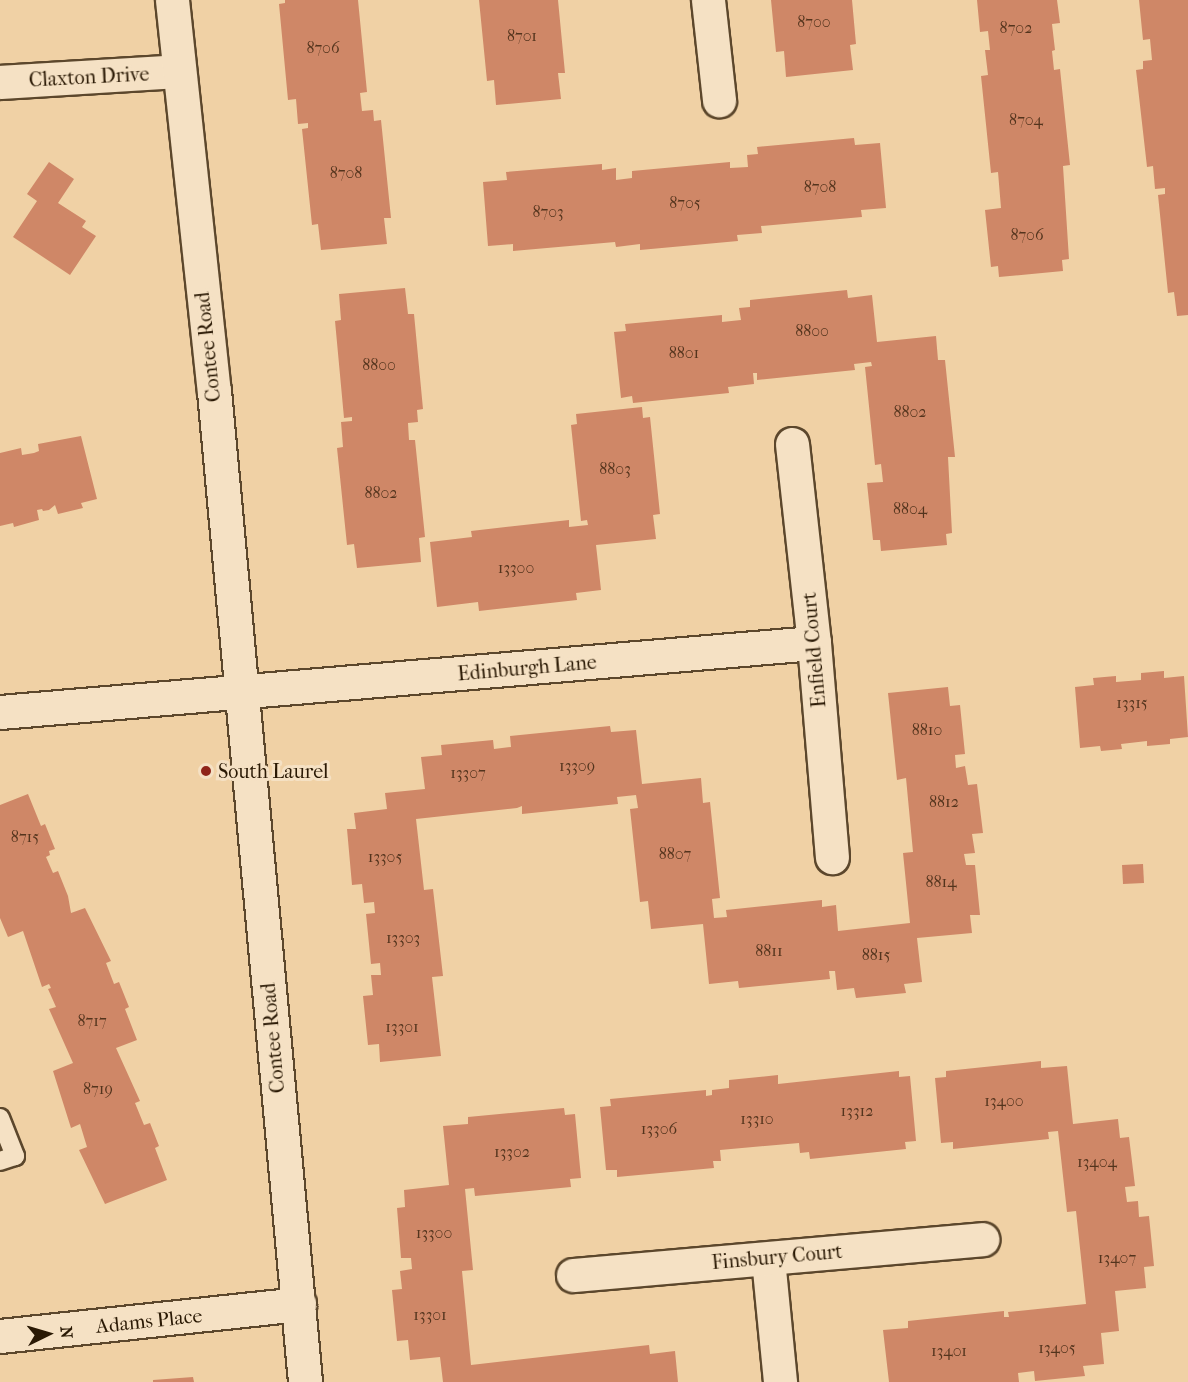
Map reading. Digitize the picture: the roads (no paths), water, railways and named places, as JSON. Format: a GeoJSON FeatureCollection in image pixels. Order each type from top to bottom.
{"type":"FeatureCollection","features":[{"type":"Feature","properties":{"kind":"street","name":"Contee Road"},"geometry":{"type":"LineString","coordinates":[[172,0],[214,392],[305,1382]]}},
{"type":"Feature","properties":{"kind":"street"},"geometry":{"type":"LineString","coordinates":[[708,0],[719,100]]}},
{"type":"Feature","properties":{"kind":"street","name":"Claxton Drive"},"geometry":{"type":"LineString","coordinates":[[0,82],[178,71]]}},
{"type":"Feature","properties":{"kind":"street","name":"Enfield Court"},"geometry":{"type":"LineString","coordinates":[[792,444],[814,643],[832,857]]}},
{"type":"Feature","properties":{"kind":"street","name":"Edinburgh Lane"},"geometry":{"type":"LineString","coordinates":[[240,694],[814,643]]}},
{"type":"Feature","properties":{"kind":"street"},"geometry":{"type":"LineString","coordinates":[[0,712],[240,694]]}},
{"type":"Feature","properties":{"kind":"street","name":"Finsbury Court"},"geometry":{"type":"LineString","coordinates":[[573,1275],[982,1239]]}},
{"type":"Feature","properties":{"kind":"street"},"geometry":{"type":"LineString","coordinates":[[768,1259],[780,1382]]}},
{"type":"Feature","properties":{"kind":"street","name":"Adams Place"},"geometry":{"type":"LineString","coordinates":[[0,1336],[298,1304]]}},
{"type":"Feature","properties":{"kind":"lane"},"geometry":{"type":"LineString","coordinates":[[0,1118],[15,1156],[0,1161]]}},
{"type":"Feature","properties":{"kind":"place","name":"South Laurel"},"geometry":{"type":"Point","coordinates":[206,771]}}]}
